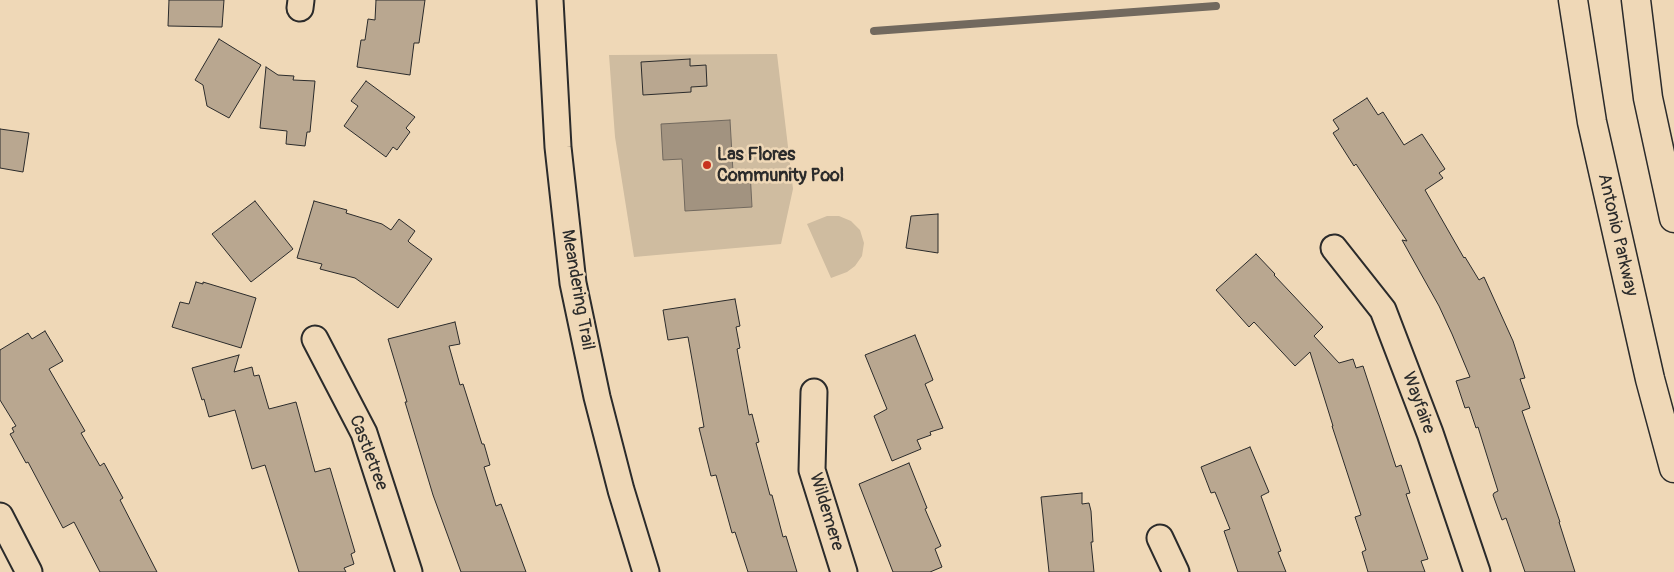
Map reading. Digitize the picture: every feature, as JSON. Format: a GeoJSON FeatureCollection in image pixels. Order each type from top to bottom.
{"type":"FeatureCollection","features":[{"type":"Feature","properties":{"kind":"main road","name":"Antonio Parkway"},"geometry":{"type":"LineString","coordinates":[[1573,0],[1594,131],[1650,379],[1674,468]]}},
{"type":"Feature","properties":{"kind":"main road"},"geometry":{"type":"LineString","coordinates":[[1636,0],[1648,98],[1674,218]]}},
{"type":"Feature","properties":{"kind":"street","name":"Meandering Trail"},"geometry":{"type":"LineString","coordinates":[[550,0],[558,146],[573,283],[597,397],[646,572]]}},
{"type":"Feature","properties":{"kind":"street","name":"Wayfaire"},"geometry":{"type":"LineString","coordinates":[[1334,248],[1383,310],[1430,433],[1476,572]]}},
{"type":"Feature","properties":{"kind":"street","name":"Castletree"},"geometry":{"type":"LineString","coordinates":[[314,339],[364,433],[409,572]]}},
{"type":"Feature","properties":{"kind":"street","name":"Wildemere"},"geometry":{"type":"LineString","coordinates":[[814,392],[812,470],[844,572]]}},
{"type":"Feature","properties":{"kind":"street"},"geometry":{"type":"LineString","coordinates":[[0,516],[29,572]]}},
{"type":"Feature","properties":{"kind":"street"},"geometry":{"type":"LineString","coordinates":[[1160,538],[1176,572]]}},
{"type":"Feature","properties":{"kind":"shaded area"},"geometry":{"type":"Polygon","coordinates":[[[777,54],[793,189],[781,244],[634,257],[615,137],[609,55],[777,54]]]}},
{"type":"Feature","properties":{"kind":"shaded area","name":"Las Flores Community Pool"},"geometry":{"type":"Polygon","coordinates":[[[730,120],[733,172],[750,171],[752,207],[685,211],[682,159],[663,160],[661,124],[730,120]]]}},
{"type":"Feature","properties":{"kind":"shaded area"},"geometry":{"type":"Polygon","coordinates":[[[827,216],[839,216],[851,221],[860,230],[864,243],[862,256],[855,266],[847,272],[831,278],[807,224],[827,216]]]}},
{"type":"Feature","properties":{"kind":"building"},"geometry":{"type":"Polygon","coordinates":[[[169,0],[224,0],[222,27],[168,26],[169,0]]]}},
{"type":"Feature","properties":{"kind":"building"},"geometry":{"type":"Polygon","coordinates":[[[376,0],[425,0],[419,43],[414,43],[410,75],[357,67],[361,40],[365,40],[368,19],[375,20],[376,0]]]}},
{"type":"Feature","properties":{"kind":"building"},"geometry":{"type":"Polygon","coordinates":[[[219,39],[261,65],[229,118],[207,106],[203,85],[195,80],[219,39]]]}},
{"type":"Feature","properties":{"kind":"building"},"geometry":{"type":"Polygon","coordinates":[[[690,59],[690,66],[706,65],[707,86],[691,87],[691,92],[643,95],[641,62],[690,59]]]}},
{"type":"Feature","properties":{"kind":"building"},"geometry":{"type":"Polygon","coordinates":[[[266,67],[278,75],[294,76],[293,80],[315,81],[310,132],[307,132],[305,146],[286,144],[287,131],[260,128],[266,67]]]}},
{"type":"Feature","properties":{"kind":"building"},"geometry":{"type":"Polygon","coordinates":[[[366,81],[415,117],[406,128],[410,132],[397,150],[393,147],[386,157],[344,126],[358,106],[351,101],[366,81]]]}},
{"type":"Feature","properties":{"kind":"building"},"geometry":{"type":"Polygon","coordinates":[[[1367,98],[1378,115],[1383,112],[1404,145],[1422,134],[1445,169],[1439,173],[1443,178],[1425,190],[1464,258],[1479,280],[1484,277],[1513,341],[1525,378],[1520,379],[1530,408],[1522,411],[1575,572],[1525,572],[1506,518],[1502,520],[1493,495],[1498,491],[1478,427],[1476,428],[1469,407],[1465,408],[1456,381],[1470,377],[1452,334],[1439,306],[1402,240],[1407,241],[1333,133],[1339,129],[1333,120],[1367,98]]]}},
{"type":"Feature","properties":{"kind":"building"},"geometry":{"type":"Polygon","coordinates":[[[0,129],[29,133],[23,172],[0,168],[0,129]]]}},
{"type":"Feature","properties":{"kind":"building"},"geometry":{"type":"Polygon","coordinates":[[[255,201],[293,249],[251,282],[212,234],[255,201]]]}},
{"type":"Feature","properties":{"kind":"building"},"geometry":{"type":"Polygon","coordinates":[[[314,201],[347,210],[346,213],[382,224],[391,230],[399,219],[415,231],[408,241],[432,259],[398,308],[355,278],[320,269],[322,264],[297,258],[314,201]]]}},
{"type":"Feature","properties":{"kind":"building"},"geometry":{"type":"Polygon","coordinates":[[[938,214],[938,253],[906,248],[911,216],[938,214]]]}},
{"type":"Feature","properties":{"kind":"building"},"geometry":{"type":"Polygon","coordinates":[[[1256,254],[1323,327],[1314,336],[1339,363],[1353,359],[1356,368],[1363,366],[1396,467],[1401,465],[1410,493],[1406,494],[1428,559],[1421,561],[1425,572],[1368,572],[1362,552],[1366,550],[1355,517],[1361,515],[1310,352],[1295,366],[1254,322],[1249,327],[1216,290],[1256,254]]]}},
{"type":"Feature","properties":{"kind":"building"},"geometry":{"type":"Polygon","coordinates":[[[196,282],[203,284],[203,282],[256,298],[241,348],[172,327],[180,302],[189,304],[196,282]]]}},
{"type":"Feature","properties":{"kind":"building"},"geometry":{"type":"Polygon","coordinates":[[[735,299],[740,326],[736,327],[740,348],[737,349],[749,415],[752,414],[759,442],[756,443],[770,495],[772,495],[783,537],[786,536],[797,572],[748,572],[735,532],[732,533],[716,475],[711,476],[699,428],[704,427],[688,337],[668,340],[663,310],[735,299]]]}},
{"type":"Feature","properties":{"kind":"building"},"geometry":{"type":"Polygon","coordinates":[[[455,322],[460,344],[449,346],[460,385],[463,384],[482,444],[484,444],[490,465],[484,467],[496,506],[501,504],[526,572],[461,572],[433,495],[405,402],[407,402],[388,339],[455,322]]]}},
{"type":"Feature","properties":{"kind":"building"},"geometry":{"type":"Polygon","coordinates":[[[45,331],[63,361],[49,369],[85,431],[81,433],[100,466],[104,463],[123,498],[120,500],[157,572],[100,572],[74,522],[63,528],[28,462],[26,463],[10,434],[14,432],[12,428],[16,426],[0,400],[0,350],[28,333],[32,339],[45,331]]]}},
{"type":"Feature","properties":{"kind":"building"},"geometry":{"type":"Polygon","coordinates":[[[915,335],[933,380],[925,384],[943,428],[930,432],[931,435],[917,440],[921,449],[892,461],[874,416],[887,409],[865,355],[915,335]]]}},
{"type":"Feature","properties":{"kind":"building"},"geometry":{"type":"Polygon","coordinates":[[[239,355],[234,372],[252,367],[254,376],[259,375],[269,409],[296,402],[315,472],[330,468],[355,552],[351,554],[354,564],[344,568],[346,572],[299,572],[265,465],[252,469],[235,410],[209,417],[192,368],[239,355]]]}},
{"type":"Feature","properties":{"kind":"building"},"geometry":{"type":"Polygon","coordinates":[[[1250,447],[1269,492],[1261,496],[1281,551],[1278,552],[1286,572],[1238,572],[1224,531],[1230,529],[1215,492],[1211,493],[1201,467],[1250,447]]]}},
{"type":"Feature","properties":{"kind":"building"},"geometry":{"type":"Polygon","coordinates":[[[909,463],[927,508],[925,509],[941,546],[935,549],[942,567],[930,572],[893,572],[859,484],[909,463]]]}},
{"type":"Feature","properties":{"kind":"building"},"geometry":{"type":"Polygon","coordinates":[[[1082,493],[1082,504],[1089,503],[1091,511],[1093,542],[1091,542],[1094,572],[1049,572],[1041,497],[1082,493]]]}},
{"type":"Feature","properties":{"kind":"waterway"},"geometry":{"type":"LineString","coordinates":[[874,31],[1216,6]]}},
{"type":"Feature","properties":{"kind":"place","name":"Las Flores Community Pool"},"geometry":{"type":"Point","coordinates":[707,165]}}]}
